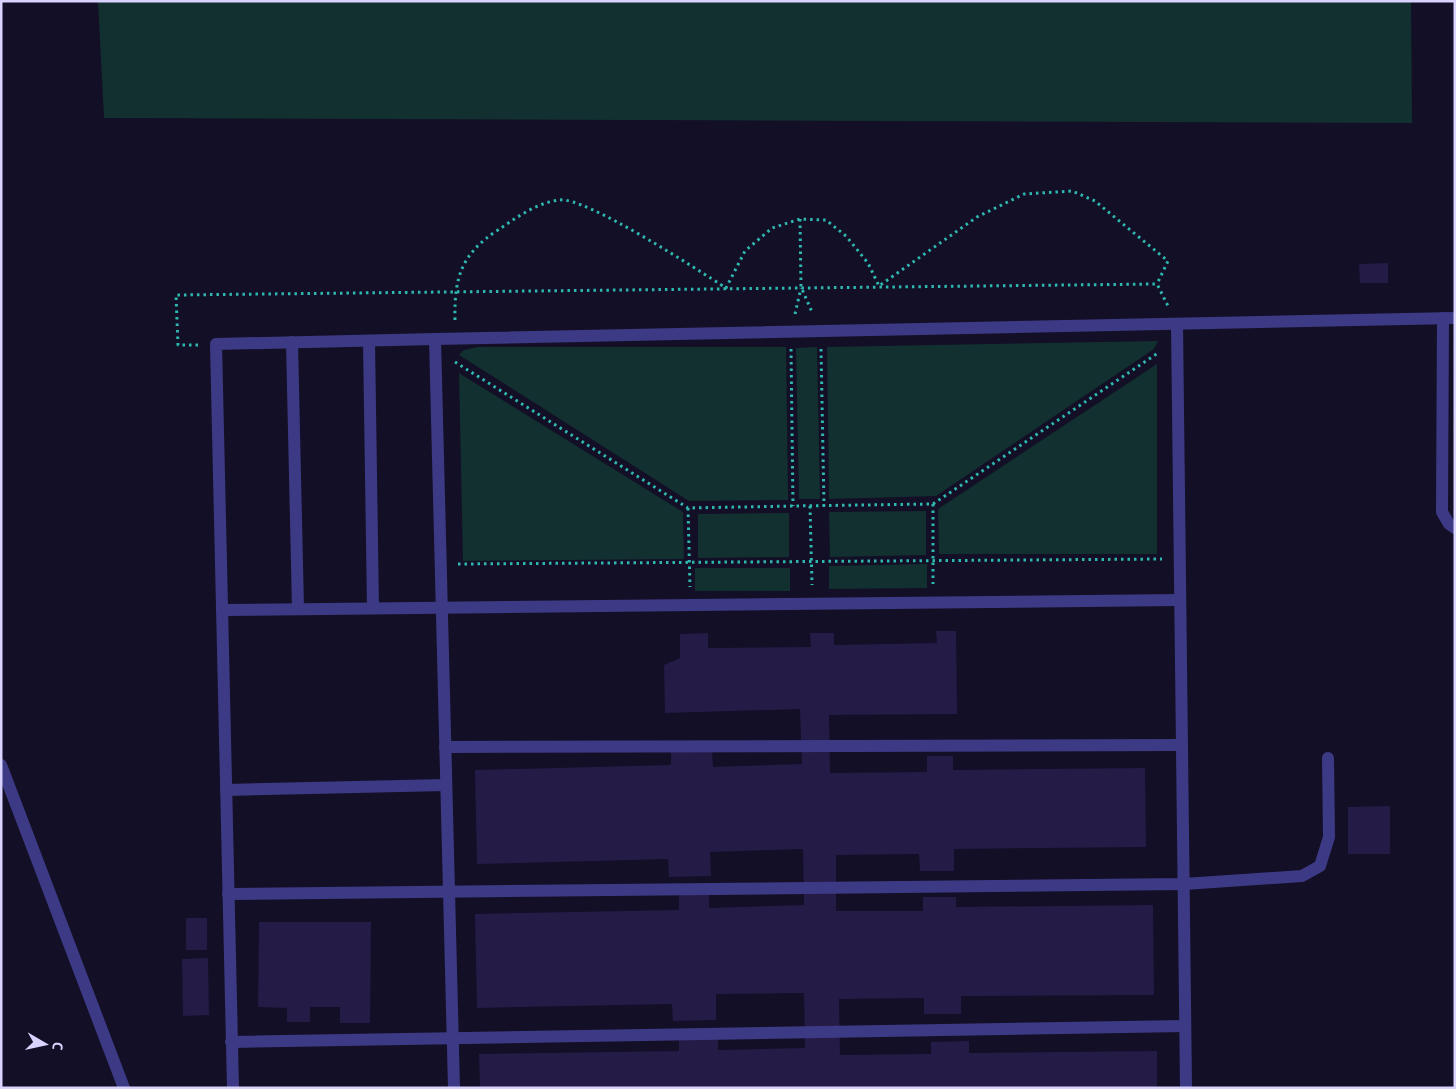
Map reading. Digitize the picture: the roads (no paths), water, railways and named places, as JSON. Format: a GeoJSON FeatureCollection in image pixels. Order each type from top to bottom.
{"type":"FeatureCollection","features":[{"type":"Feature","properties":{"kind":"street"},"geometry":{"type":"LineString","coordinates":[[233,1088],[216,344],[369,341],[435,344],[456,338],[1449,318],[1442,512],[1449,524],[1455,528]]}},
{"type":"Feature","properties":{"kind":"street"},"geometry":{"type":"LineString","coordinates":[[1177,324],[1186,1088]]}},
{"type":"Feature","properties":{"kind":"street"},"geometry":{"type":"LineString","coordinates":[[369,341],[373,608]]}},
{"type":"Feature","properties":{"kind":"street"},"geometry":{"type":"LineString","coordinates":[[292,342],[298,609]]}},
{"type":"Feature","properties":{"kind":"street"},"geometry":{"type":"LineString","coordinates":[[435,344],[454,1088]]}},
{"type":"Feature","properties":{"kind":"street"},"geometry":{"type":"LineString","coordinates":[[222,610],[1180,600]]}},
{"type":"Feature","properties":{"kind":"street"},"geometry":{"type":"LineString","coordinates":[[446,747],[1182,744]]}},
{"type":"Feature","properties":{"kind":"street"},"geometry":{"type":"LineString","coordinates":[[228,894],[1184,884],[1302,876],[1320,866],[1329,837],[1328,758]]}},
{"type":"Feature","properties":{"kind":"street"},"geometry":{"type":"LineString","coordinates":[[1,765],[124,1088]]}},
{"type":"Feature","properties":{"kind":"street"},"geometry":{"type":"LineString","coordinates":[[226,790],[446,785]]}},
{"type":"Feature","properties":{"kind":"street"},"geometry":{"type":"LineString","coordinates":[[231,1042],[1186,1026]]}}]}
